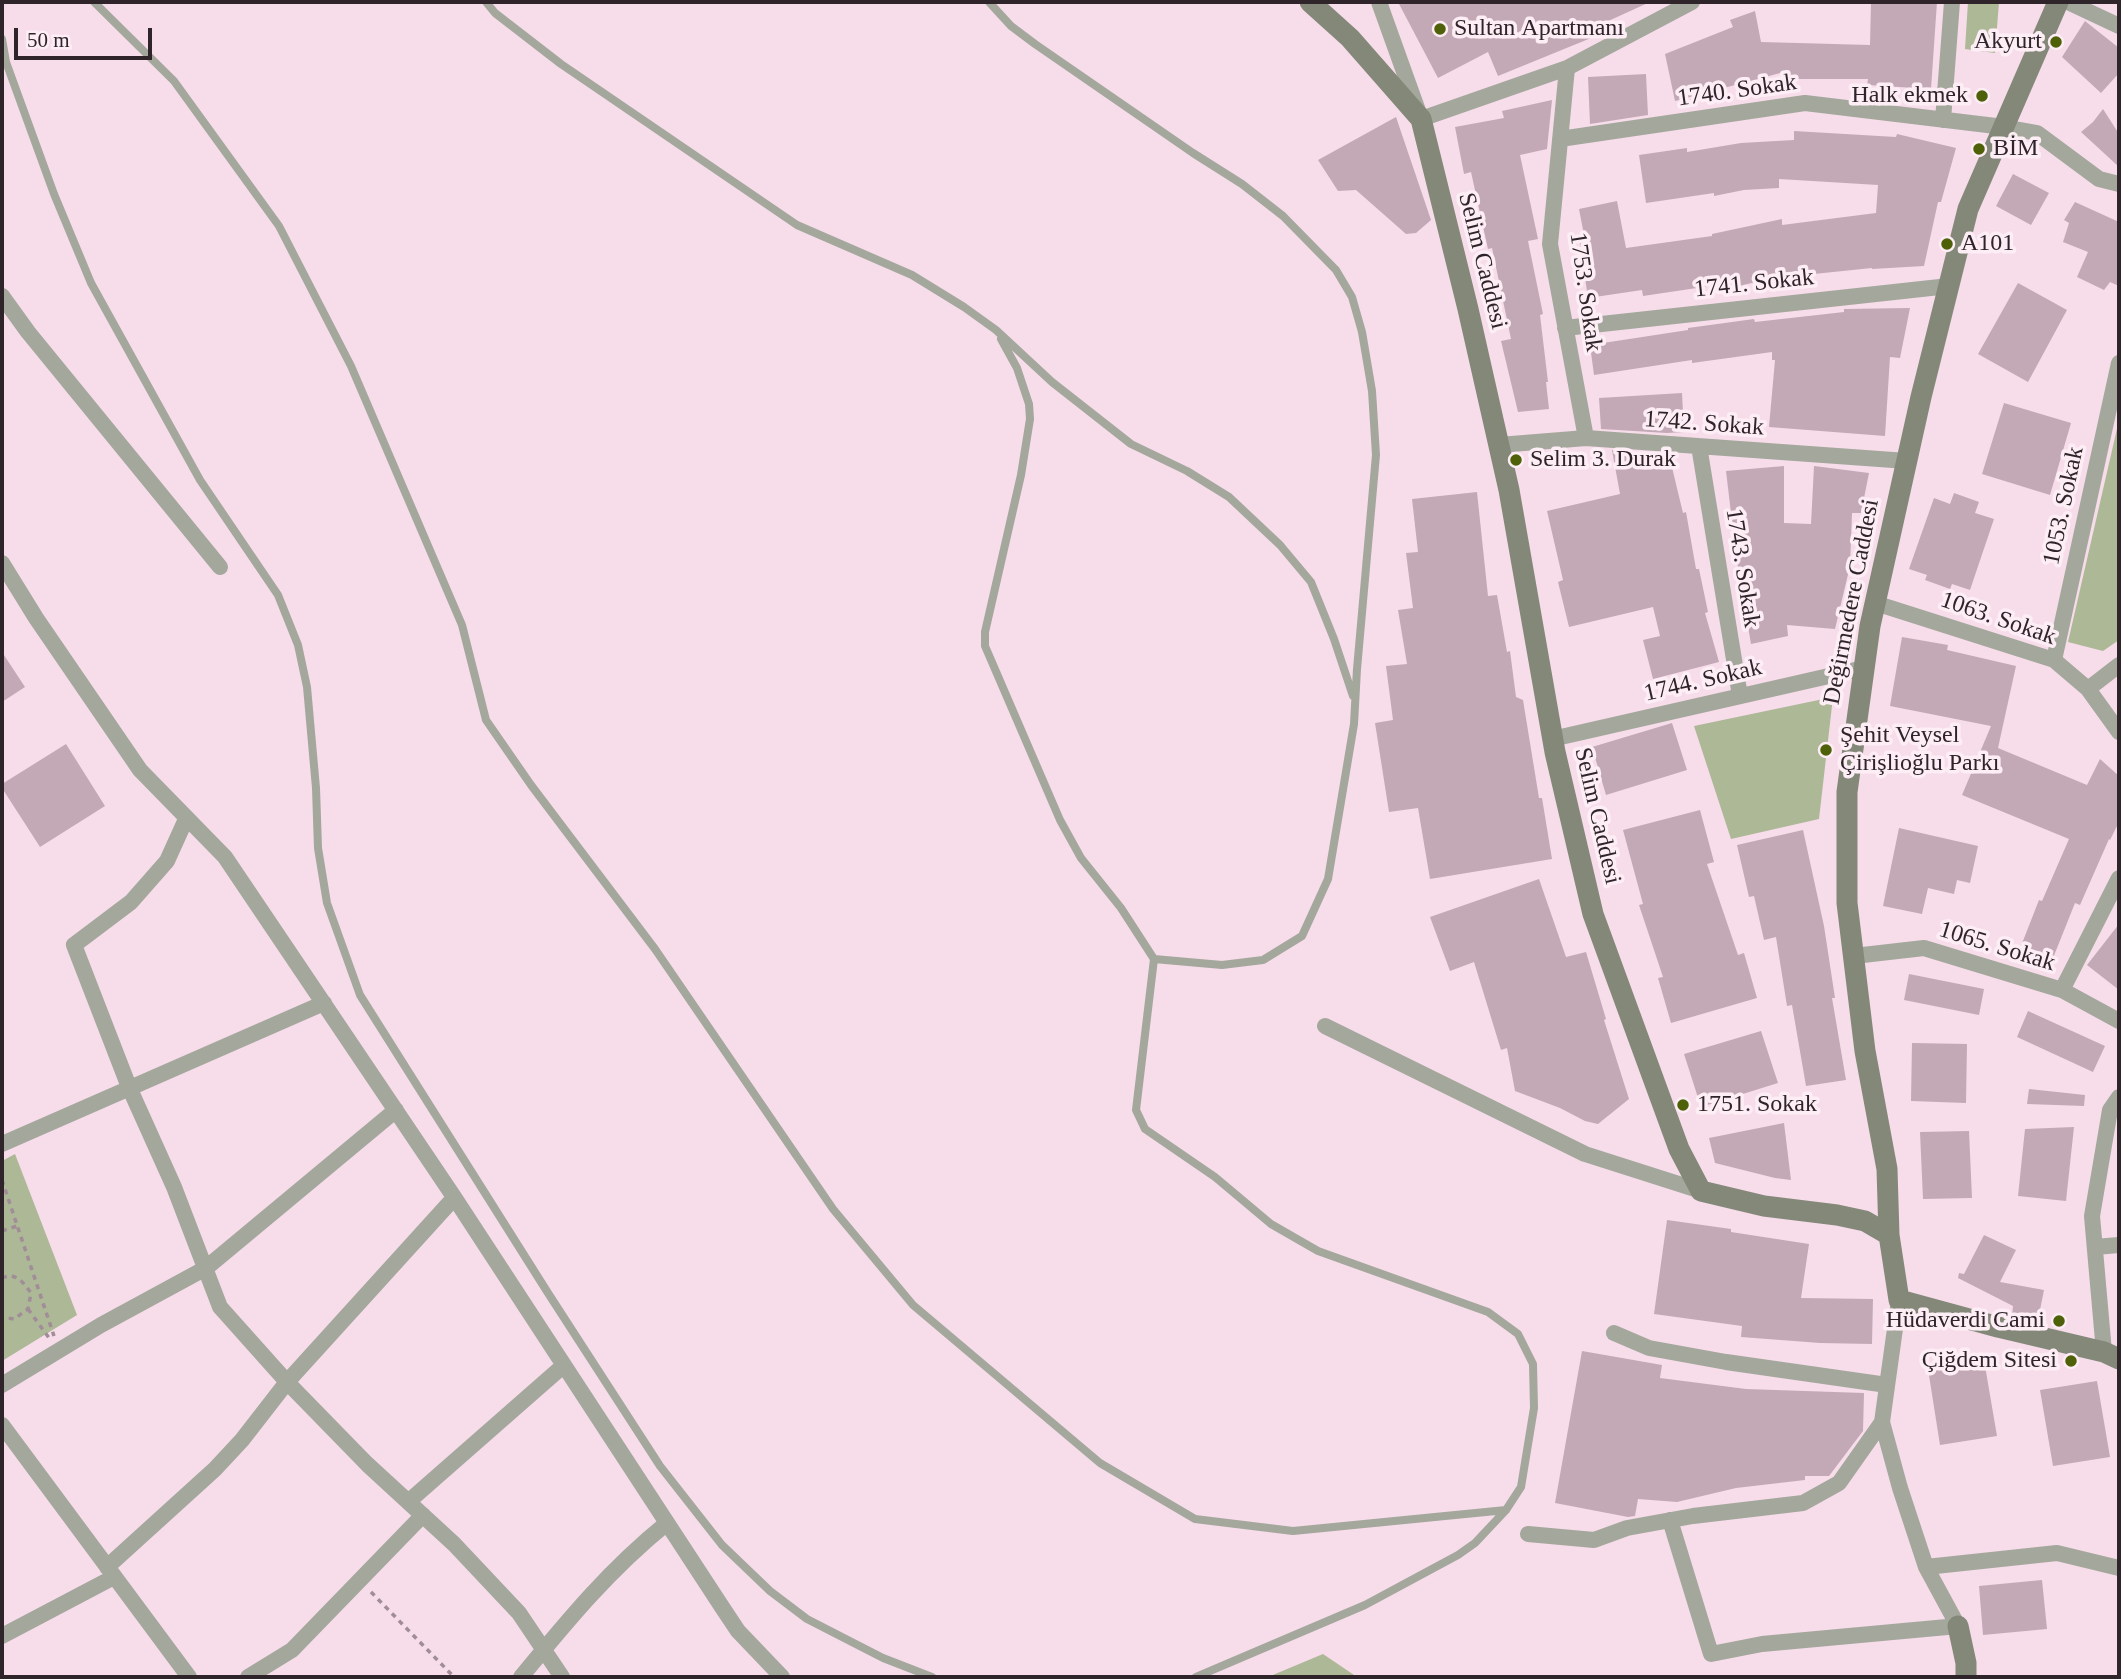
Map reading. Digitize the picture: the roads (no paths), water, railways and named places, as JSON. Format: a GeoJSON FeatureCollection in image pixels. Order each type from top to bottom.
{"type":"FeatureCollection","features":[{"type":"Feature","properties":{"kind":"main road","name":"Selim Caddesi"},"geometry":{"type":"LineString","coordinates":[[1310,2],[1350,38],[1421,120],[1509,490],[1552,739],[1592,914],[1679,1149],[1701,1191]]}},
{"type":"Feature","properties":{"kind":"main road","name":"Değirmedere Caddesi"},"geometry":{"type":"LineString","coordinates":[[1889,1235],[1888,1169],[1865,1051],[1847,903],[1847,792],[1875,603],[1968,209],[2058,2]]}},
{"type":"Feature","properties":{"kind":"main road"},"geometry":{"type":"LineString","coordinates":[[1701,1191],[1764,1206],[1865,1221],[1889,1235],[1899,1300],[2111,1355]]}},
{"type":"Feature","properties":{"kind":"main road"},"geometry":{"type":"LineString","coordinates":[[1958,1626],[1966,1662],[1966,1677]]}},
{"type":"Feature","properties":{"kind":"street"},"geometry":{"type":"LineString","coordinates":[[1379,2],[1421,120],[1567,68],[1692,2]]}},
{"type":"Feature","properties":{"kind":"street"},"geometry":{"type":"LineString","coordinates":[[1943,120],[1952,2]]}},
{"type":"Feature","properties":{"kind":"street"},"geometry":{"type":"LineString","coordinates":[[2068,2],[2119,26]]}},
{"type":"Feature","properties":{"kind":"street","name":"1753. Sokak"},"geometry":{"type":"LineString","coordinates":[[1567,68],[1550,244],[1586,438]]}},
{"type":"Feature","properties":{"kind":"street","name":"1740. Sokak"},"geometry":{"type":"LineString","coordinates":[[1560,139],[1805,103],[2038,133],[2099,179],[2119,184]]}},
{"type":"Feature","properties":{"kind":"street","name":"1741. Sokak"},"geometry":{"type":"LineString","coordinates":[[1564,328],[1949,286]]}},
{"type":"Feature","properties":{"kind":"street"},"geometry":{"type":"LineString","coordinates":[[2,296],[28,332],[220,567]]}},
{"type":"Feature","properties":{"kind":"street","name":"1053. Sokak"},"geometry":{"type":"LineString","coordinates":[[2054,660],[2119,363]]}},
{"type":"Feature","properties":{"kind":"street","name":"1742. Sokak"},"geometry":{"type":"LineString","coordinates":[[1499,445],[1586,438],[1907,461]]}},
{"type":"Feature","properties":{"kind":"street","name":"1743. Sokak"},"geometry":{"type":"LineString","coordinates":[[1699,446],[1740,696]]}},
{"type":"Feature","properties":{"kind":"street"},"geometry":{"type":"LineString","coordinates":[[2,563],[36,618],[140,770],[225,857],[396,1110],[738,1631],[782,1677]]}},
{"type":"Feature","properties":{"kind":"street","name":"1063. Sokak"},"geometry":{"type":"LineString","coordinates":[[1875,603],[2054,660],[2088,690],[2119,732]]}},
{"type":"Feature","properties":{"kind":"street"},"geometry":{"type":"LineString","coordinates":[[2088,690],[2119,665]]}},
{"type":"Feature","properties":{"kind":"street","name":"1744. Sokak"},"geometry":{"type":"LineString","coordinates":[[1552,739],[1864,668]]}},
{"type":"Feature","properties":{"kind":"street"},"geometry":{"type":"LineString","coordinates":[[186,819],[167,862],[131,902],[74,945],[130,1087],[174,1187],[220,1307],[366,1464],[454,1544],[519,1614],[562,1677]]}},
{"type":"Feature","properties":{"kind":"street"},"geometry":{"type":"LineString","coordinates":[[2062,990],[2119,878]]}},
{"type":"Feature","properties":{"kind":"street","name":"1065. Sokak"},"geometry":{"type":"LineString","coordinates":[[1854,956],[1924,948],[2062,990],[2119,1021]]}},
{"type":"Feature","properties":{"kind":"street"},"geometry":{"type":"LineString","coordinates":[[2,1144],[324,1003]]}},
{"type":"Feature","properties":{"kind":"street"},"geometry":{"type":"LineString","coordinates":[[1325,1026],[1585,1154],[1701,1191]]}},
{"type":"Feature","properties":{"kind":"street"},"geometry":{"type":"LineString","coordinates":[[2111,1355],[2092,1216],[2110,1110],[2119,1097]]}},
{"type":"Feature","properties":{"kind":"street"},"geometry":{"type":"LineString","coordinates":[[2,1385],[102,1325],[206,1268],[396,1110]]}},
{"type":"Feature","properties":{"kind":"street"},"geometry":{"type":"LineString","coordinates":[[2,1636],[110,1572],[243,1440],[287,1382],[454,1198]]}},
{"type":"Feature","properties":{"kind":"street"},"geometry":{"type":"LineString","coordinates":[[2095,1247],[2119,1245]]}},
{"type":"Feature","properties":{"kind":"street"},"geometry":{"type":"LineString","coordinates":[[1670,1520],[1711,1654],[1762,1644],[1958,1626],[1926,1567],[1882,1422],[1899,1300]]}},
{"type":"Feature","properties":{"kind":"street"},"geometry":{"type":"LineString","coordinates":[[1614,1333],[1650,1348],[1726,1362],[1887,1385]]}},
{"type":"Feature","properties":{"kind":"street"},"geometry":{"type":"LineString","coordinates":[[408,1502],[563,1366]]}},
{"type":"Feature","properties":{"kind":"street"},"geometry":{"type":"LineString","coordinates":[[1528,1534],[1594,1540],[1627,1528],[1670,1520],[1803,1503],[1839,1483],[1882,1422]]}},
{"type":"Feature","properties":{"kind":"street"},"geometry":{"type":"LineString","coordinates":[[2,1425],[189,1677]]}},
{"type":"Feature","properties":{"kind":"street"},"geometry":{"type":"LineString","coordinates":[[248,1677],[292,1650],[423,1516]]}},
{"type":"Feature","properties":{"kind":"street"},"geometry":{"type":"LineString","coordinates":[[521,1677],[596,1588],[667,1523]]}},
{"type":"Feature","properties":{"kind":"street"},"geometry":{"type":"LineString","coordinates":[[1926,1567],[2057,1553],[2119,1568]]}},
{"type":"Feature","properties":{"kind":"lane"},"geometry":{"type":"LineString","coordinates":[[93,2],[174,81],[279,226],[351,366],[462,625],[486,720],[531,785],[655,949],[833,1209],[913,1305],[1100,1463],[1195,1519],[1293,1531],[1506,1510]]}},
{"type":"Feature","properties":{"kind":"lane"},"geometry":{"type":"LineString","coordinates":[[486,2],[495,13],[561,64],[797,225],[912,275],[996,330],[1052,382],[1131,444],[1187,471],[1229,497],[1280,545],[1311,582],[1355,702]]}},
{"type":"Feature","properties":{"kind":"lane"},"geometry":{"type":"LineString","coordinates":[[989,2],[1011,26],[1035,44],[1242,184],[1283,216],[1336,270],[1352,297],[1362,332],[1372,391],[1376,454],[1354,724],[1328,879],[1302,936],[1263,960],[1222,965],[1154,959]]}},
{"type":"Feature","properties":{"kind":"lane"},"geometry":{"type":"LineString","coordinates":[[2,39],[6,62],[54,194],[91,283],[200,480],[278,595],[298,645],[307,687],[318,848],[327,903],[360,995],[660,1466],[722,1545],[770,1591],[807,1619],[883,1658],[932,1677]]}},
{"type":"Feature","properties":{"kind":"lane"},"geometry":{"type":"LineString","coordinates":[[996,330],[1017,368],[1029,404],[1030,419],[1021,475],[985,632],[985,646],[1060,820],[1081,858],[1121,908],[1154,959],[1136,1110],[1145,1129],[1215,1177],[1271,1224],[1318,1251],[1488,1312],[1518,1334],[1533,1364],[1534,1408],[1521,1487],[1506,1510],[1475,1543],[1458,1555],[1364,1605],[1196,1677]]}},
{"type":"Feature","properties":{"kind":"place","name":"Sultan Apartmanı"},"geometry":{"type":"Point","coordinates":[1440,29]}},
{"type":"Feature","properties":{"kind":"place","name":"Akyurt"},"geometry":{"type":"Point","coordinates":[2056,42]}},
{"type":"Feature","properties":{"kind":"place","name":"Halk ekmek"},"geometry":{"type":"Point","coordinates":[1982,96]}},
{"type":"Feature","properties":{"kind":"place","name":"BİM"},"geometry":{"type":"Point","coordinates":[1979,149]}},
{"type":"Feature","properties":{"kind":"place","name":"A101"},"geometry":{"type":"Point","coordinates":[1947,244]}},
{"type":"Feature","properties":{"kind":"place","name":"Selim 3. Durak"},"geometry":{"type":"Point","coordinates":[1516,460]}},
{"type":"Feature","properties":{"kind":"place","name":"Şehit Veysel Çirişlioğlu Parkı"},"geometry":{"type":"Point","coordinates":[1826,750]}},
{"type":"Feature","properties":{"kind":"place","name":"1751. Sokak"},"geometry":{"type":"Point","coordinates":[1683,1105]}},
{"type":"Feature","properties":{"kind":"place","name":"Hüdaverdi Cami"},"geometry":{"type":"Point","coordinates":[2059,1321]}},
{"type":"Feature","properties":{"kind":"place","name":"Çiğdem Sitesi"},"geometry":{"type":"Point","coordinates":[2071,1361]}}]}
